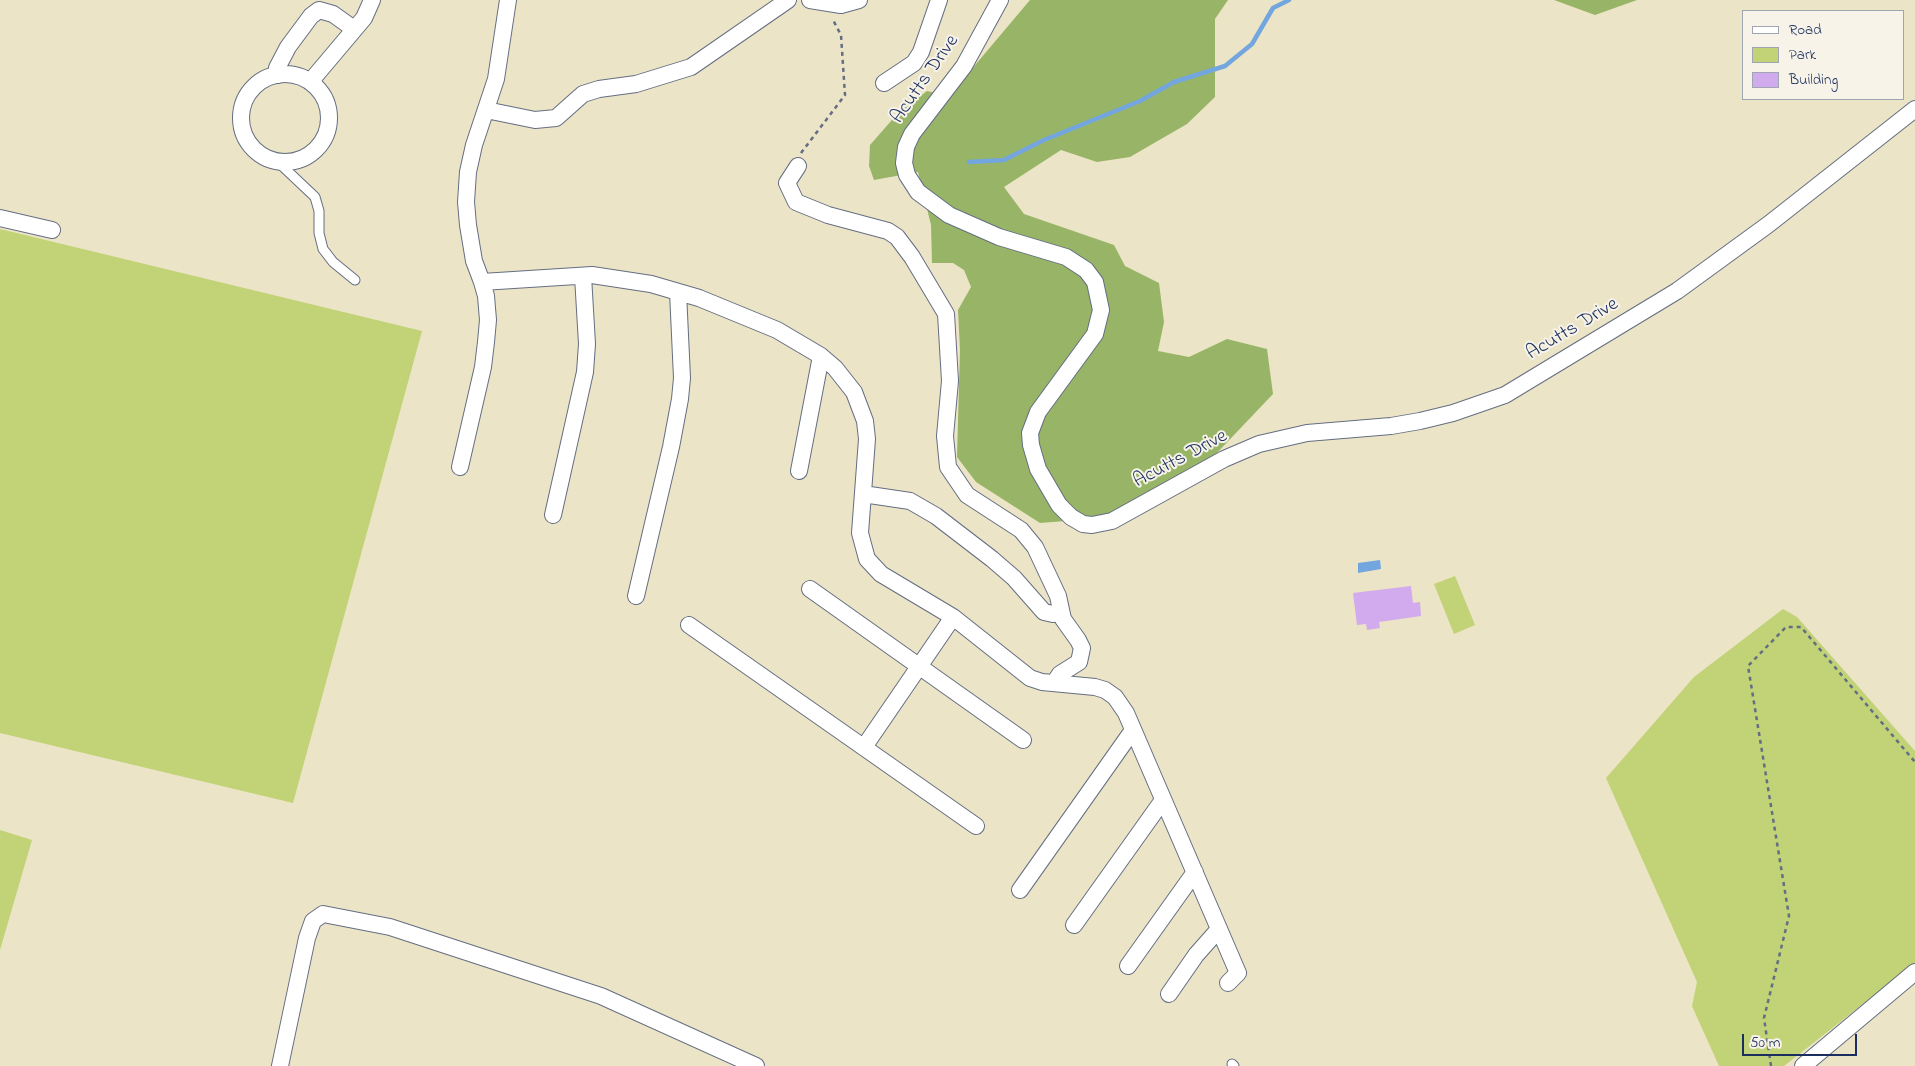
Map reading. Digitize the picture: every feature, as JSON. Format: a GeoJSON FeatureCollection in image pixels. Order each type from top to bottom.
{"type":"FeatureCollection","features":[{"type":"Feature","properties":{"kind":"street"},"geometry":{"type":"LineString","coordinates":[[310,82],[368,12],[372,0]]}},
{"type":"Feature","properties":{"kind":"street"},"geometry":{"type":"LineString","coordinates":[[460,466],[483,367],[488,330],[486,296],[474,261],[466,202],[470,159],[500,61],[508,0]]}},
{"type":"Feature","properties":{"kind":"street"},"geometry":{"type":"LineString","coordinates":[[486,110],[535,120],[556,118],[583,94],[599,89],[636,84],[691,67],[788,0]]}},
{"type":"Feature","properties":{"kind":"street"},"geometry":{"type":"LineString","coordinates":[[816,1],[846,5],[859,0]]}},
{"type":"Feature","properties":{"kind":"street"},"geometry":{"type":"LineString","coordinates":[[884,83],[914,63],[921,52],[939,0]]}},
{"type":"Feature","properties":{"kind":"street","name":"Acutts Drive"},"geometry":{"type":"LineString","coordinates":[[1000,0],[964,66],[912,134],[906,147],[904,163],[907,175],[918,192],[949,215],[999,237],[1066,257],[1086,270],[1095,282],[1101,310],[1095,334],[1038,412],[1030,433],[1030,445],[1038,469],[1059,505],[1071,517],[1083,524],[1092,525],[1112,521],[1224,459],[1260,444],[1307,433],[1391,426],[1420,421],[1453,413],[1505,395],[1678,291],[1769,224],[1915,109]]}},
{"type":"Feature","properties":{"kind":"street"},"geometry":{"type":"LineString","coordinates":[[278,75],[277,68],[288,47],[311,16],[318,10],[333,14],[354,29]]}},
{"type":"Feature","properties":{"kind":"street"},"geometry":{"type":"LineString","coordinates":[[278,75],[299,76],[310,82],[320,91],[326,102],[329,115],[326,134],[315,151],[304,158],[292,162],[278,162],[266,158],[255,151],[244,134],[241,115],[244,102],[251,90],[261,82],[278,75]]}},
{"type":"Feature","properties":{"kind":"street"},"geometry":{"type":"LineString","coordinates":[[798,166],[787,182],[793,200],[802,206],[888,231],[897,237],[912,256],[942,306],[948,319],[946,354],[950,381],[945,436],[948,467],[966,496],[1014,524],[1030,540],[1058,596],[1066,624],[1081,644],[1081,654],[1077,664],[1060,674],[1054,683]]}},
{"type":"Feature","properties":{"kind":"street"},"geometry":{"type":"LineString","coordinates":[[0,218],[52,230]]}},
{"type":"Feature","properties":{"kind":"street"},"geometry":{"type":"LineString","coordinates":[[482,282],[583,276],[641,282],[678,292],[777,330],[821,356],[850,386],[862,410],[867,439],[860,540],[871,564],[881,574],[953,617],[1030,678],[1042,682],[1095,687],[1111,692],[1122,706],[1133,730],[1238,974],[1228,983]]}},
{"type":"Feature","properties":{"kind":"street"},"geometry":{"type":"LineString","coordinates":[[553,515],[586,372],[587,344],[583,276]]}},
{"type":"Feature","properties":{"kind":"street"},"geometry":{"type":"LineString","coordinates":[[636,596],[669,456],[680,399],[682,378],[678,292]]}},
{"type":"Feature","properties":{"kind":"street"},"geometry":{"type":"LineString","coordinates":[[798,471],[821,356]]}},
{"type":"Feature","properties":{"kind":"street"},"geometry":{"type":"LineString","coordinates":[[863,494],[910,501],[936,516],[992,558],[1014,578],[1044,612],[1053,614],[1061,611]]}},
{"type":"Feature","properties":{"kind":"street"},"geometry":{"type":"LineString","coordinates":[[810,589],[1023,740]]}},
{"type":"Feature","properties":{"kind":"street"},"geometry":{"type":"LineString","coordinates":[[864,747],[953,617]]}},
{"type":"Feature","properties":{"kind":"street"},"geometry":{"type":"LineString","coordinates":[[689,625],[976,826]]}},
{"type":"Feature","properties":{"kind":"street"},"geometry":{"type":"LineString","coordinates":[[1020,890],[1133,730]]}},
{"type":"Feature","properties":{"kind":"street"},"geometry":{"type":"LineString","coordinates":[[1074,925],[1163,800]]}},
{"type":"Feature","properties":{"kind":"street"},"geometry":{"type":"LineString","coordinates":[[1128,966],[1195,872]]}},
{"type":"Feature","properties":{"kind":"street"},"geometry":{"type":"LineString","coordinates":[[280,1066],[307,938],[314,921],[323,914],[390,927],[602,996],[756,1066]]}},
{"type":"Feature","properties":{"kind":"street"},"geometry":{"type":"LineString","coordinates":[[1169,994],[1196,955],[1219,929]]}},
{"type":"Feature","properties":{"kind":"street"},"geometry":{"type":"LineString","coordinates":[[1803,1066],[1915,972]]}},
{"type":"Feature","properties":{"kind":"lane"},"geometry":{"type":"LineString","coordinates":[[278,162],[315,196],[319,211],[319,233],[324,248],[333,262],[356,280]]}},
{"type":"Feature","properties":{"kind":"path"},"geometry":{"type":"LineString","coordinates":[[798,166],[802,150],[845,95],[840,35],[816,1]]}},
{"type":"Feature","properties":{"kind":"path"},"geometry":{"type":"LineString","coordinates":[[1771,1066],[1764,1018],[1789,916],[1748,666],[1786,628],[1801,627],[1915,762]]}},
{"type":"Feature","properties":{"kind":"green space"},"geometry":{"type":"Polygon","coordinates":[[[1030,0],[1228,0],[1215,19],[1215,97],[1187,124],[1130,157],[1097,162],[1061,150],[1004,187],[1024,214],[1114,245],[1125,266],[1159,283],[1164,322],[1158,351],[1189,357],[1227,339],[1267,349],[1273,394],[1214,456],[1103,518],[1040,523],[976,482],[957,457],[960,350],[958,310],[971,287],[964,270],[953,263],[932,263],[931,225],[918,172],[874,180],[869,166],[870,145],[898,113],[927,91],[949,96],[1030,0]]]}},
{"type":"Feature","properties":{"kind":"green space"},"geometry":{"type":"Polygon","coordinates":[[[1554,0],[1637,0],[1595,15],[1554,0]]]}},
{"type":"Feature","properties":{"kind":"green space"},"geometry":{"type":"Polygon","coordinates":[[[0,229],[422,331],[293,803],[0,733],[0,229]]]}},
{"type":"Feature","properties":{"kind":"green space"},"geometry":{"type":"Polygon","coordinates":[[[1455,576],[1475,625],[1454,634],[1434,584],[1455,576]]]}},
{"type":"Feature","properties":{"kind":"green space"},"geometry":{"type":"Polygon","coordinates":[[[1783,609],[1797,617],[1915,751],[1915,963],[1784,1066],[1719,1066],[1692,1006],[1697,982],[1606,778],[1694,677],[1783,609]]]}},
{"type":"Feature","properties":{"kind":"green space"},"geometry":{"type":"Polygon","coordinates":[[[0,830],[32,840],[0,950],[0,830]]]}},
{"type":"Feature","properties":{"kind":"water"},"geometry":{"type":"Polygon","coordinates":[[[1380,560],[1381,569],[1358,573],[1358,563],[1380,560]]]}},
{"type":"Feature","properties":{"kind":"building"},"geometry":{"type":"Polygon","coordinates":[[[1411,586],[1413,603],[1420,602],[1421,616],[1379,622],[1380,628],[1367,630],[1366,624],[1357,625],[1353,593],[1411,586]]]}},
{"type":"Feature","properties":{"kind":"waterway"},"geometry":{"type":"LineString","coordinates":[[969,162],[1004,160],[1044,140],[1140,101],[1174,82],[1225,66],[1252,44],[1273,8],[1289,0]]}}]}
